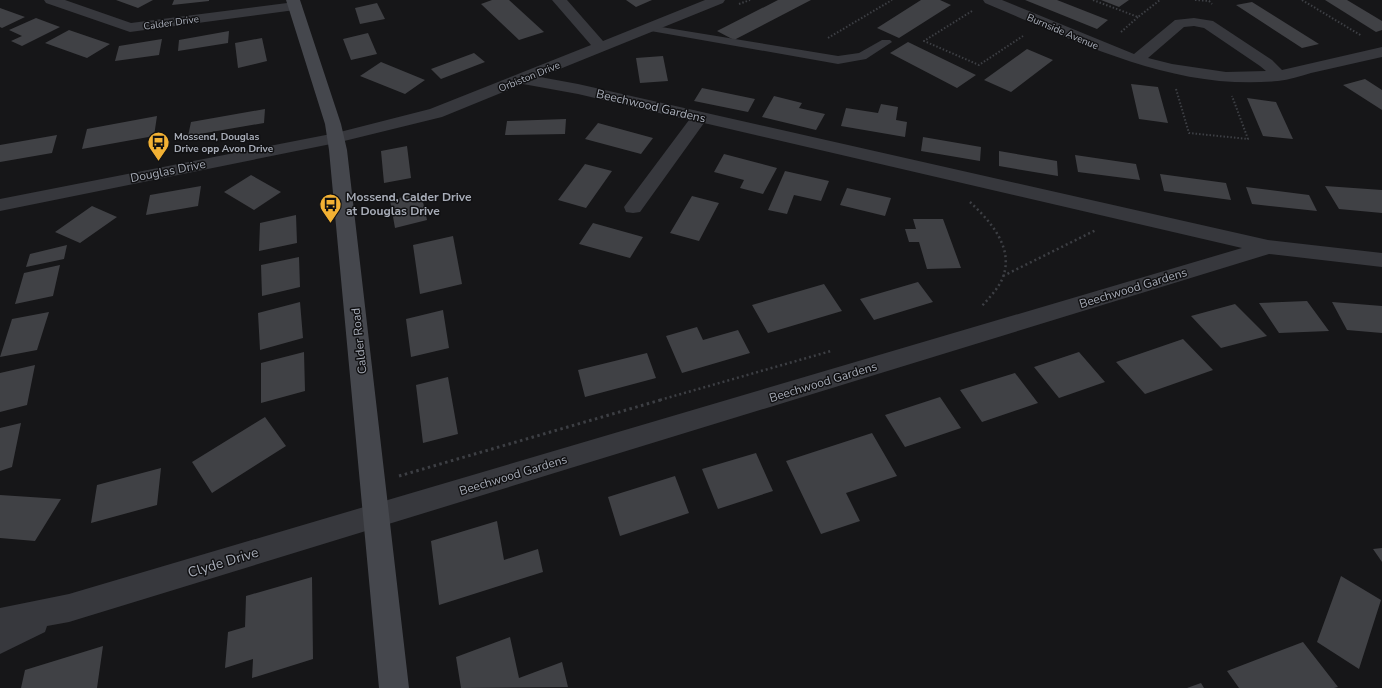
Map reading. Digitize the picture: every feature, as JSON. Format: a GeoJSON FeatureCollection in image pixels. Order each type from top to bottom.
{"type":"FeatureCollection","features":[{"type":"Feature","properties":{"kind":"street","name":"Calder Drive"},"geometry":{"type":"LineString","coordinates":[[51,0],[130,28],[294,3]]}},
{"type":"Feature","properties":{"kind":"street"},"geometry":{"type":"LineString","coordinates":[[559,0],[601,47]]}},
{"type":"Feature","properties":{"kind":"street","name":"Orbiston Drive"},"geometry":{"type":"LineString","coordinates":[[336,138],[436,113],[718,0]]}},
{"type":"Feature","properties":{"kind":"street","name":"Burnside Avenue"},"geometry":{"type":"LineString","coordinates":[[990,0],[1124,56],[1171,70],[1226,77],[1279,76],[1382,52]]}},
{"type":"Feature","properties":{"kind":"street","name":"Calder Road"},"geometry":{"type":"LineString","coordinates":[[294,3],[333,124],[336,138],[394,688]]}},
{"type":"Feature","properties":{"kind":"street"},"geometry":{"type":"LineString","coordinates":[[1137,59],[1180,23],[1194,22],[1208,24],[1266,63],[1279,76]]}},
{"type":"Feature","properties":{"kind":"street","name":"Beechwood Gardens"},"geometry":{"type":"LineString","coordinates":[[524,79],[578,89],[1268,247],[1382,260]]}},
{"type":"Feature","properties":{"kind":"street"},"geometry":{"type":"LineString","coordinates":[[632,207],[700,117]]}},
{"type":"Feature","properties":{"kind":"street","name":"Douglas Drive"},"geometry":{"type":"LineString","coordinates":[[0,204],[336,138]]}},
{"type":"Feature","properties":{"kind":"street","name":"Beechwood Gardens"},"geometry":{"type":"LineString","coordinates":[[377,516],[1268,247]]}},
{"type":"Feature","properties":{"kind":"street","name":"Clyde Drive"},"geometry":{"type":"LineString","coordinates":[[0,622],[69,608],[377,516]]}},
{"type":"Feature","properties":{"kind":"street","name":"Clyde Drive"},"geometry":{"type":"LineString","coordinates":[[0,640],[37,621],[69,608]]}},
{"type":"Feature","properties":{"kind":"lane"},"geometry":{"type":"LineString","coordinates":[[649,28],[838,60],[862,56],[886,42]]}},
{"type":"Feature","properties":{"kind":"path"},"geometry":{"type":"LineString","coordinates":[[800,54],[892,0]]}},
{"type":"Feature","properties":{"kind":"path"},"geometry":{"type":"LineString","coordinates":[[1093,0],[1138,17],[1160,0]]}},
{"type":"Feature","properties":{"kind":"path"},"geometry":{"type":"LineString","coordinates":[[1302,0],[1362,36]]}},
{"type":"Feature","properties":{"kind":"path"},"geometry":{"type":"LineString","coordinates":[[976,8],[924,41],[979,65],[1044,22]]}},
{"type":"Feature","properties":{"kind":"path"},"geometry":{"type":"LineString","coordinates":[[1171,70],[1189,133],[1248,140],[1226,77]]}},
{"type":"Feature","properties":{"kind":"path"},"geometry":{"type":"LineString","coordinates":[[969,201],[997,231],[1004,246],[1005,264],[1003,276],[996,290],[980,309]]}},
{"type":"Feature","properties":{"kind":"path"},"geometry":{"type":"LineString","coordinates":[[1003,276],[1126,215]]}},
{"type":"Feature","properties":{"kind":"building"},"geometry":{"type":"Polygon","coordinates":[[[116,0],[153,0],[138,8],[116,0]]]}},
{"type":"Feature","properties":{"kind":"building"},"geometry":{"type":"Polygon","coordinates":[[[174,0],[209,0],[209,1],[172,5],[174,0]]]}},
{"type":"Feature","properties":{"kind":"building"},"geometry":{"type":"Polygon","coordinates":[[[492,0],[509,0],[544,32],[519,40],[481,4],[492,0]]]}},
{"type":"Feature","properties":{"kind":"building"},"geometry":{"type":"Polygon","coordinates":[[[626,0],[652,0],[636,7],[626,0]]]}},
{"type":"Feature","properties":{"kind":"building"},"geometry":{"type":"Polygon","coordinates":[[[778,0],[811,0],[734,40],[717,31],[778,0]]]}},
{"type":"Feature","properties":{"kind":"building"},"geometry":{"type":"Polygon","coordinates":[[[921,0],[940,0],[951,5],[899,38],[877,28],[921,0]]]}},
{"type":"Feature","properties":{"kind":"building"},"geometry":{"type":"Polygon","coordinates":[[[1025,0],[1057,0],[1108,20],[1097,29],[1025,0]]]}},
{"type":"Feature","properties":{"kind":"building"},"geometry":{"type":"Polygon","coordinates":[[[1101,0],[1129,0],[1119,7],[1101,0]]]}},
{"type":"Feature","properties":{"kind":"building"},"geometry":{"type":"Polygon","coordinates":[[[1325,0],[1347,0],[1382,21],[1382,30],[1376,32],[1325,0]]]}},
{"type":"Feature","properties":{"kind":"building"},"geometry":{"type":"Polygon","coordinates":[[[1252,2],[1319,44],[1302,48],[1236,5],[1252,2]]]}},
{"type":"Feature","properties":{"kind":"building"},"geometry":{"type":"Polygon","coordinates":[[[377,3],[385,19],[360,24],[355,8],[377,3]]]}},
{"type":"Feature","properties":{"kind":"building"},"geometry":{"type":"Polygon","coordinates":[[[0,8],[25,17],[2,28],[0,27],[0,8]]]}},
{"type":"Feature","properties":{"kind":"building"},"geometry":{"type":"Polygon","coordinates":[[[36,18],[60,27],[22,46],[11,41],[22,36],[9,30],[36,18]]]}},
{"type":"Feature","properties":{"kind":"building"},"geometry":{"type":"Polygon","coordinates":[[[69,30],[110,44],[87,58],[45,43],[69,30]]]}},
{"type":"Feature","properties":{"kind":"building"},"geometry":{"type":"Polygon","coordinates":[[[229,31],[228,43],[178,51],[179,40],[229,31]]]}},
{"type":"Feature","properties":{"kind":"building"},"geometry":{"type":"Polygon","coordinates":[[[368,33],[377,54],[351,60],[343,39],[368,33]]]}},
{"type":"Feature","properties":{"kind":"building"},"geometry":{"type":"Polygon","coordinates":[[[262,38],[267,61],[238,68],[235,43],[262,38]]]}},
{"type":"Feature","properties":{"kind":"building"},"geometry":{"type":"Polygon","coordinates":[[[162,39],[159,55],[115,61],[119,46],[162,39]]]}},
{"type":"Feature","properties":{"kind":"building"},"geometry":{"type":"Polygon","coordinates":[[[908,42],[976,75],[957,88],[890,53],[908,42]]]}},
{"type":"Feature","properties":{"kind":"building"},"geometry":{"type":"Polygon","coordinates":[[[1027,49],[1053,60],[1011,92],[984,80],[1027,49]]]}},
{"type":"Feature","properties":{"kind":"building"},"geometry":{"type":"Polygon","coordinates":[[[474,53],[485,62],[441,79],[431,69],[474,53]]]}},
{"type":"Feature","properties":{"kind":"building"},"geometry":{"type":"Polygon","coordinates":[[[663,56],[668,81],[640,83],[636,58],[663,56]]]}},
{"type":"Feature","properties":{"kind":"building"},"geometry":{"type":"Polygon","coordinates":[[[381,62],[425,80],[405,94],[360,76],[381,62]]]}},
{"type":"Feature","properties":{"kind":"building"},"geometry":{"type":"Polygon","coordinates":[[[1365,79],[1382,90],[1382,110],[1343,85],[1365,79]]]}},
{"type":"Feature","properties":{"kind":"building"},"geometry":{"type":"Polygon","coordinates":[[[1131,84],[1158,87],[1168,123],[1139,119],[1131,84]]]}},
{"type":"Feature","properties":{"kind":"building"},"geometry":{"type":"Polygon","coordinates":[[[702,88],[755,99],[748,112],[694,101],[702,88]]]}},
{"type":"Feature","properties":{"kind":"building"},"geometry":{"type":"Polygon","coordinates":[[[774,96],[802,103],[799,108],[825,114],[816,130],[762,117],[774,96]]]}},
{"type":"Feature","properties":{"kind":"building"},"geometry":{"type":"Polygon","coordinates":[[[1247,98],[1276,102],[1293,139],[1263,136],[1247,98]]]}},
{"type":"Feature","properties":{"kind":"building"},"geometry":{"type":"Polygon","coordinates":[[[881,104],[898,107],[896,120],[907,122],[905,137],[841,126],[846,108],[878,113],[881,104]]]}},
{"type":"Feature","properties":{"kind":"building"},"geometry":{"type":"Polygon","coordinates":[[[265,109],[264,123],[188,136],[191,122],[265,109]]]}},
{"type":"Feature","properties":{"kind":"building"},"geometry":{"type":"Polygon","coordinates":[[[157,116],[154,136],[82,149],[87,129],[157,116]]]}},
{"type":"Feature","properties":{"kind":"building"},"geometry":{"type":"Polygon","coordinates":[[[566,119],[565,134],[505,135],[507,121],[566,119]]]}},
{"type":"Feature","properties":{"kind":"building"},"geometry":{"type":"Polygon","coordinates":[[[598,123],[653,138],[641,154],[585,139],[598,123]]]}},
{"type":"Feature","properties":{"kind":"building"},"geometry":{"type":"Polygon","coordinates":[[[57,135],[52,153],[0,162],[0,145],[57,135]]]}},
{"type":"Feature","properties":{"kind":"building"},"geometry":{"type":"Polygon","coordinates":[[[923,137],[981,147],[980,161],[921,151],[923,137]]]}},
{"type":"Feature","properties":{"kind":"building"},"geometry":{"type":"Polygon","coordinates":[[[407,146],[411,178],[384,183],[381,151],[407,146]]]}},
{"type":"Feature","properties":{"kind":"building"},"geometry":{"type":"Polygon","coordinates":[[[999,151],[1057,161],[1058,176],[999,166],[999,151]]]}},
{"type":"Feature","properties":{"kind":"building"},"geometry":{"type":"Polygon","coordinates":[[[724,154],[777,168],[763,194],[740,188],[744,180],[714,172],[724,154]]]}},
{"type":"Feature","properties":{"kind":"building"},"geometry":{"type":"Polygon","coordinates":[[[1075,155],[1136,164],[1140,180],[1078,172],[1075,155]]]}},
{"type":"Feature","properties":{"kind":"building"},"geometry":{"type":"Polygon","coordinates":[[[585,164],[612,171],[586,208],[558,200],[585,164]]]}},
{"type":"Feature","properties":{"kind":"building"},"geometry":{"type":"Polygon","coordinates":[[[785,171],[829,181],[821,201],[794,195],[787,214],[768,210],[785,171]]]}},
{"type":"Feature","properties":{"kind":"building"},"geometry":{"type":"Polygon","coordinates":[[[1160,174],[1226,183],[1231,200],[1164,191],[1160,174]]]}},
{"type":"Feature","properties":{"kind":"building"},"geometry":{"type":"Polygon","coordinates":[[[251,175],[281,192],[254,210],[224,192],[251,175]]]}},
{"type":"Feature","properties":{"kind":"building"},"geometry":{"type":"Polygon","coordinates":[[[201,186],[198,206],[146,215],[150,195],[201,186]]]}},
{"type":"Feature","properties":{"kind":"building"},"geometry":{"type":"Polygon","coordinates":[[[1325,186],[1382,190],[1382,213],[1339,209],[1325,186]]]}},
{"type":"Feature","properties":{"kind":"building"},"geometry":{"type":"Polygon","coordinates":[[[1246,187],[1309,195],[1317,211],[1252,204],[1246,187]]]}},
{"type":"Feature","properties":{"kind":"building"},"geometry":{"type":"Polygon","coordinates":[[[847,188],[891,198],[885,216],[840,205],[847,188]]]}},
{"type":"Feature","properties":{"kind":"building"},"geometry":{"type":"Polygon","coordinates":[[[421,193],[427,220],[395,228],[390,200],[421,193]]]}},
{"type":"Feature","properties":{"kind":"building"},"geometry":{"type":"Polygon","coordinates":[[[692,196],[719,203],[699,241],[670,233],[692,196]]]}},
{"type":"Feature","properties":{"kind":"building"},"geometry":{"type":"Polygon","coordinates":[[[92,206],[117,217],[80,243],[55,232],[92,206]]]}},
{"type":"Feature","properties":{"kind":"building"},"geometry":{"type":"Polygon","coordinates":[[[296,215],[297,243],[259,251],[260,223],[296,215]]]}},
{"type":"Feature","properties":{"kind":"building"},"geometry":{"type":"Polygon","coordinates":[[[913,219],[943,219],[961,268],[927,269],[919,242],[909,242],[905,229],[916,229],[913,219]]]}},
{"type":"Feature","properties":{"kind":"building"},"geometry":{"type":"Polygon","coordinates":[[[593,223],[643,237],[630,258],[579,244],[593,223]]]}},
{"type":"Feature","properties":{"kind":"building"},"geometry":{"type":"Polygon","coordinates":[[[453,236],[462,284],[420,294],[413,245],[453,236]]]}},
{"type":"Feature","properties":{"kind":"building"},"geometry":{"type":"Polygon","coordinates":[[[67,245],[64,259],[26,267],[30,254],[67,245]]]}},
{"type":"Feature","properties":{"kind":"building"},"geometry":{"type":"Polygon","coordinates":[[[299,257],[300,287],[262,296],[261,265],[299,257]]]}},
{"type":"Feature","properties":{"kind":"building"},"geometry":{"type":"Polygon","coordinates":[[[60,265],[53,296],[15,304],[24,273],[60,265]]]}},
{"type":"Feature","properties":{"kind":"building"},"geometry":{"type":"Polygon","coordinates":[[[918,282],[933,302],[874,320],[860,299],[918,282]]]}},
{"type":"Feature","properties":{"kind":"building"},"geometry":{"type":"Polygon","coordinates":[[[824,284],[842,311],[768,333],[752,305],[824,284]]]}},
{"type":"Feature","properties":{"kind":"building"},"geometry":{"type":"Polygon","coordinates":[[[1307,301],[1329,331],[1279,333],[1259,303],[1307,301]]]}},
{"type":"Feature","properties":{"kind":"building"},"geometry":{"type":"Polygon","coordinates":[[[300,302],[303,338],[260,350],[258,313],[300,302]]]}},
{"type":"Feature","properties":{"kind":"building"},"geometry":{"type":"Polygon","coordinates":[[[1332,302],[1382,306],[1382,333],[1347,330],[1332,302]]]}},
{"type":"Feature","properties":{"kind":"building"},"geometry":{"type":"Polygon","coordinates":[[[1235,304],[1267,336],[1221,348],[1191,316],[1235,304]]]}},
{"type":"Feature","properties":{"kind":"building"},"geometry":{"type":"Polygon","coordinates":[[[443,310],[449,348],[411,357],[406,319],[443,310]]]}},
{"type":"Feature","properties":{"kind":"building"},"geometry":{"type":"Polygon","coordinates":[[[49,312],[37,350],[0,357],[12,319],[49,312]]]}},
{"type":"Feature","properties":{"kind":"building"},"geometry":{"type":"Polygon","coordinates":[[[697,327],[703,340],[738,330],[750,353],[682,373],[666,336],[697,327]]]}},
{"type":"Feature","properties":{"kind":"building"},"geometry":{"type":"Polygon","coordinates":[[[1183,339],[1213,370],[1145,394],[1116,362],[1183,339]]]}},
{"type":"Feature","properties":{"kind":"building"},"geometry":{"type":"Polygon","coordinates":[[[304,352],[305,391],[261,403],[261,363],[304,352]]]}},
{"type":"Feature","properties":{"kind":"building"},"geometry":{"type":"Polygon","coordinates":[[[1079,352],[1105,382],[1059,398],[1034,367],[1079,352]]]}},
{"type":"Feature","properties":{"kind":"building"},"geometry":{"type":"Polygon","coordinates":[[[647,353],[656,378],[585,397],[578,370],[647,353]]]}},
{"type":"Feature","properties":{"kind":"building"},"geometry":{"type":"Polygon","coordinates":[[[35,365],[27,405],[0,412],[0,373],[35,365]]]}},
{"type":"Feature","properties":{"kind":"building"},"geometry":{"type":"Polygon","coordinates":[[[1015,373],[1038,403],[982,422],[960,390],[1015,373]]]}},
{"type":"Feature","properties":{"kind":"building"},"geometry":{"type":"Polygon","coordinates":[[[448,377],[458,434],[423,443],[416,385],[448,377]]]}},
{"type":"Feature","properties":{"kind":"building"},"geometry":{"type":"Polygon","coordinates":[[[940,397],[961,428],[905,447],[885,415],[940,397]]]}},
{"type":"Feature","properties":{"kind":"building"},"geometry":{"type":"Polygon","coordinates":[[[265,417],[286,446],[212,493],[192,462],[265,417]]]}},
{"type":"Feature","properties":{"kind":"building"},"geometry":{"type":"Polygon","coordinates":[[[21,423],[12,467],[0,471],[0,428],[21,423]]]}},
{"type":"Feature","properties":{"kind":"building"},"geometry":{"type":"Polygon","coordinates":[[[872,433],[897,476],[846,493],[860,521],[821,534],[786,461],[872,433]]]}},
{"type":"Feature","properties":{"kind":"building"},"geometry":{"type":"Polygon","coordinates":[[[756,453],[773,491],[718,509],[702,469],[756,453]]]}},
{"type":"Feature","properties":{"kind":"building"},"geometry":{"type":"Polygon","coordinates":[[[161,468],[157,505],[91,523],[97,485],[161,468]]]}},
{"type":"Feature","properties":{"kind":"building"},"geometry":{"type":"Polygon","coordinates":[[[675,476],[689,513],[620,536],[608,497],[675,476]]]}},
{"type":"Feature","properties":{"kind":"building"},"geometry":{"type":"Polygon","coordinates":[[[0,495],[61,499],[35,541],[0,538],[0,495]]]}},
{"type":"Feature","properties":{"kind":"building"},"geometry":{"type":"Polygon","coordinates":[[[497,521],[504,560],[538,549],[543,572],[439,605],[431,541],[497,521]]]}},
{"type":"Feature","properties":{"kind":"building"},"geometry":{"type":"Polygon","coordinates":[[[1382,548],[1382,562],[1373,549],[1382,548]]]}},
{"type":"Feature","properties":{"kind":"building"},"geometry":{"type":"Polygon","coordinates":[[[1341,576],[1381,600],[1359,669],[1317,642],[1341,576]]]}},
{"type":"Feature","properties":{"kind":"building"},"geometry":{"type":"Polygon","coordinates":[[[312,577],[313,659],[252,678],[253,659],[225,668],[228,632],[245,627],[246,596],[312,577]]]}},
{"type":"Feature","properties":{"kind":"building"},"geometry":{"type":"Polygon","coordinates":[[[510,637],[519,678],[562,662],[568,687],[461,688],[456,657],[510,637]]]}},
{"type":"Feature","properties":{"kind":"building"},"geometry":{"type":"Polygon","coordinates":[[[1303,642],[1338,687],[1239,688],[1227,671],[1303,642]]]}},
{"type":"Feature","properties":{"kind":"building"},"geometry":{"type":"Polygon","coordinates":[[[103,646],[97,688],[21,688],[25,670],[103,646]]]}},
{"type":"Feature","properties":{"kind":"building"},"geometry":{"type":"Polygon","coordinates":[[[1201,683],[1204,688],[1187,688],[1201,683]]]}},
{"type":"Feature","properties":{"kind":"place","name":"Mossend, Douglas Drive opp Avon Drive"},"geometry":{"type":"Point","coordinates":[159,162]}},
{"type":"Feature","properties":{"kind":"place","name":"Mossend, Calder Drive at Douglas Drive"},"geometry":{"type":"Point","coordinates":[331,224]}}]}
